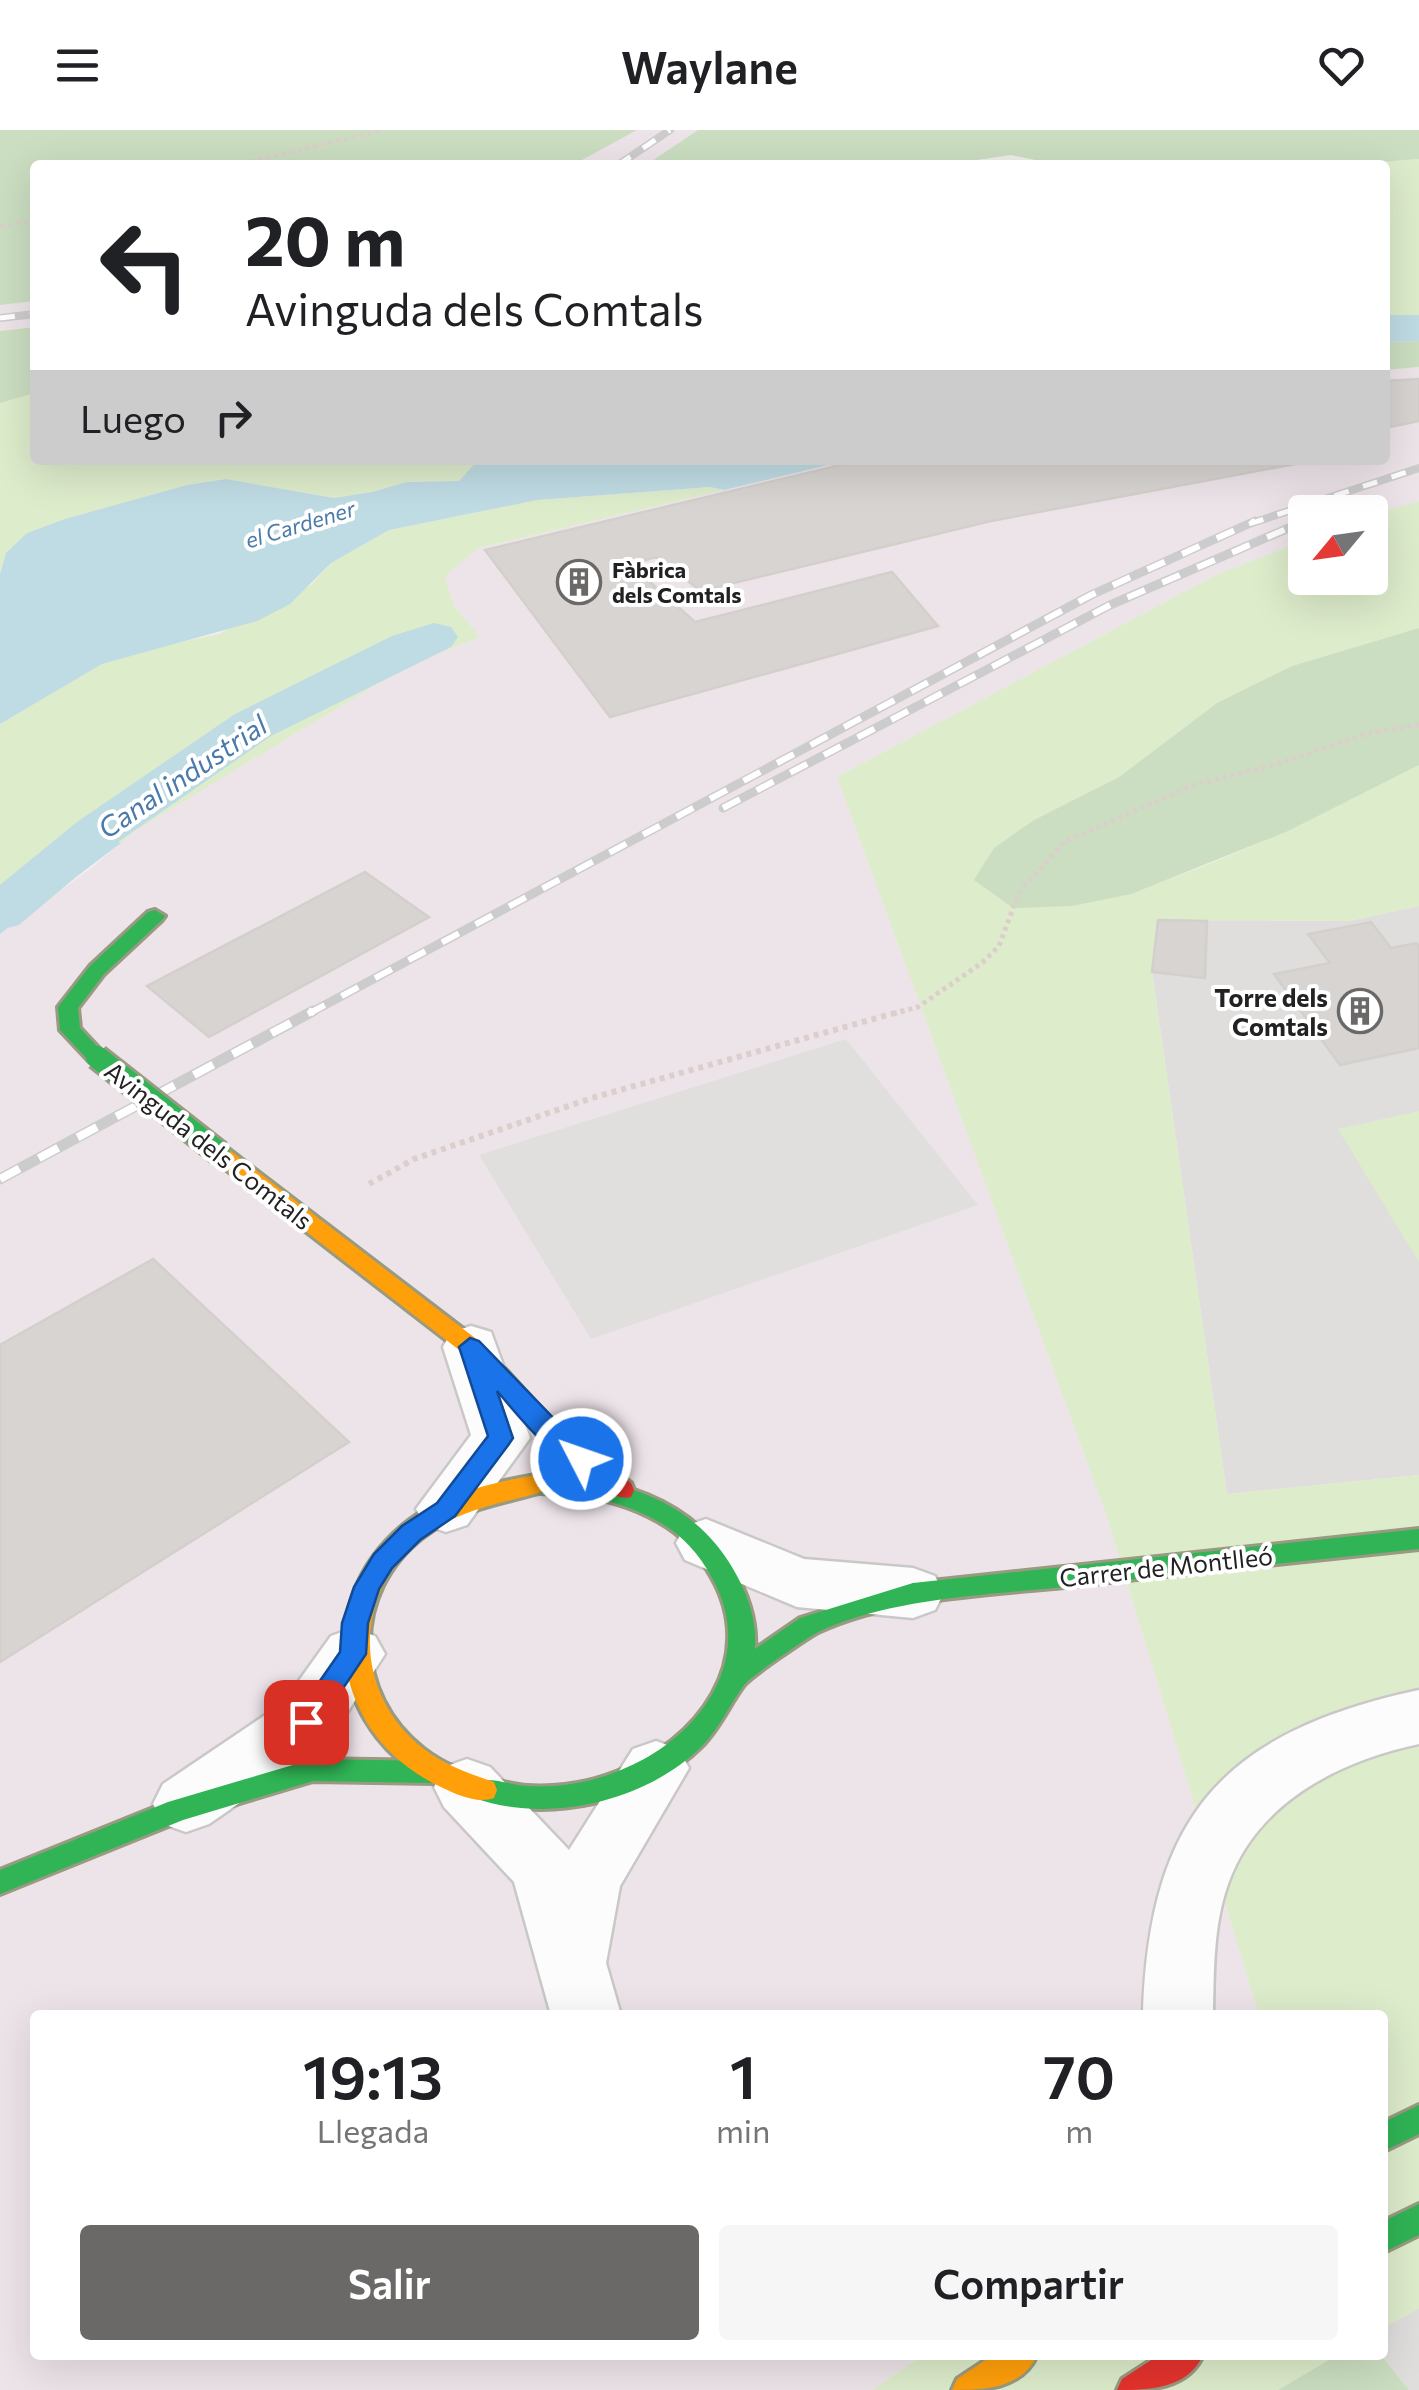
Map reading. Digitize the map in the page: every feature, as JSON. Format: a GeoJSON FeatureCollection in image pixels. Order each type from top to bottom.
{"type":"FeatureCollection","features":[{"type":"Feature","properties":{"kind":"main road","name":"Avinguda dels Comtals"},"geometry":{"type":"LineString","coordinates":[[155,916],[97,970],[68,1008],[70,1030],[96,1057],[470,1347],[558,1442],[627,1494]]}},
{"type":"Feature","properties":{"kind":"main road"},"geometry":{"type":"LineString","coordinates":[[0,1882],[178,1810],[312,1770],[450,1779],[530,1798],[572,1796],[620,1785],[656,1768],[700,1734],[718,1712],[736,1676],[742,1615],[731,1579],[706,1542],[670,1513],[627,1494],[583,1485],[536,1484],[492,1492],[446,1510],[411,1533],[383,1561],[367,1587],[355,1623],[353,1654],[368,1707],[383,1730],[406,1753],[450,1779]]}},
{"type":"Feature","properties":{"kind":"main road","name":"Carrer de Montlleó"},"geometry":{"type":"LineString","coordinates":[[736,1676],[809,1626],[914,1593],[1419,1540]]}},
{"type":"Feature","properties":{"kind":"main road"},"geometry":{"type":"LineString","coordinates":[[1388,2135],[1419,2119]]}},
{"type":"Feature","properties":{"kind":"main road"},"geometry":{"type":"LineString","coordinates":[[1388,2235],[1419,2219]]}},
{"type":"Feature","properties":{"kind":"main road"},"geometry":{"type":"LineString","coordinates":[[968,2390],[1013,2360]]}},
{"type":"Feature","properties":{"kind":"main road"},"geometry":{"type":"LineString","coordinates":[[1133,2390],[1179,2360]]}},
{"type":"Feature","properties":{"kind":"street"},"geometry":{"type":"LineString","coordinates":[[446,1510],[501,1438],[470,1347]]}},
{"type":"Feature","properties":{"kind":"street","name":"Carrer de Montlleó"},"geometry":{"type":"LineString","coordinates":[[706,1542],[798,1584],[914,1593]]}},
{"type":"Feature","properties":{"kind":"street"},"geometry":{"type":"LineString","coordinates":[[178,1810],[306,1722],[353,1654]]}},
{"type":"Feature","properties":{"kind":"street"},"geometry":{"type":"LineString","coordinates":[[1178,2010],[1180,1950],[1193,1886],[1213,1842],[1248,1792],[1287,1764],[1338,1739],[1378,1724],[1419,1717]]}},
{"type":"Feature","properties":{"kind":"street"},"geometry":{"type":"LineString","coordinates":[[580,1991],[587,1880],[656,1768]]}},
{"type":"Feature","properties":{"kind":"street"},"geometry":{"type":"LineString","coordinates":[[450,1779],[544,1868],[580,1991]]}},
{"type":"Feature","properties":{"kind":"path"},"geometry":{"type":"LineString","coordinates":[[256,160],[383,130]]}},
{"type":"Feature","properties":{"kind":"path"},"geometry":{"type":"LineString","coordinates":[[0,226],[30,220]]}},
{"type":"Feature","properties":{"kind":"path"},"geometry":{"type":"LineString","coordinates":[[370,1184],[414,1159],[595,1098],[918,1007],[983,962],[999,946],[1019,892],[1064,842],[1194,785],[1274,765],[1369,733],[1419,726]]}},
{"type":"Feature","properties":{"kind":"shaded area"},"geometry":{"type":"Polygon","coordinates":[[[637,130],[698,130],[653,160],[582,160],[637,130]]]}},
{"type":"Feature","properties":{"kind":"shaded area"},"geometry":{"type":"Polygon","coordinates":[[[30,302],[30,328],[0,331],[0,305],[30,302]]]}},
{"type":"Feature","properties":{"kind":"shaded area"},"geometry":{"type":"Polygon","coordinates":[[[1419,367],[1419,501],[1388,510],[1388,495],[1288,495],[1288,547],[1216,575],[837,777],[1106,1514],[1257,2010],[30,2010],[30,2360],[916,2360],[872,2390],[0,2390],[0,934],[93,867],[133,832],[407,666],[480,637],[454,606],[445,575],[478,548],[828,465],[1390,465],[1390,370],[1419,367]]]}},
{"type":"Feature","properties":{"kind":"shaded area"},"geometry":{"type":"Polygon","coordinates":[[[1419,906],[1419,1475],[1227,1494],[1152,972],[1158,920],[1349,921],[1419,906]]]}},
{"type":"Feature","properties":{"kind":"shaded area"},"geometry":{"type":"Polygon","coordinates":[[[846,1039],[978,1205],[591,1339],[479,1155],[846,1039]]]}},
{"type":"Feature","properties":{"kind":"shaded area"},"geometry":{"type":"Polygon","coordinates":[[[1419,2308],[1419,2390],[1409,2390],[1385,2360],[1388,2325],[1419,2308]]]}},
{"type":"Feature","properties":{"kind":"green space"},"geometry":{"type":"Polygon","coordinates":[[[0,130],[637,130],[582,160],[30,160],[30,302],[0,305],[0,130]]]}},
{"type":"Feature","properties":{"kind":"green space"},"geometry":{"type":"Polygon","coordinates":[[[698,130],[1419,130],[1419,159],[1390,161],[1035,160],[1011,155],[977,160],[653,160],[698,130]]]}},
{"type":"Feature","properties":{"kind":"green space"},"geometry":{"type":"Polygon","coordinates":[[[1419,159],[1419,315],[1390,315],[1390,161],[1419,159]]]}},
{"type":"Feature","properties":{"kind":"green space"},"geometry":{"type":"Polygon","coordinates":[[[30,328],[30,394],[0,403],[0,331],[30,328]]]}},
{"type":"Feature","properties":{"kind":"green space"},"geometry":{"type":"Polygon","coordinates":[[[1419,341],[1419,367],[1390,370],[1390,342],[1419,341]]]}},
{"type":"Feature","properties":{"kind":"green space"},"geometry":{"type":"Polygon","coordinates":[[[30,394],[30,465],[477,465],[459,481],[407,482],[334,498],[226,479],[187,485],[27,533],[6,553],[0,574],[0,403],[30,394]]]}},
{"type":"Feature","properties":{"kind":"green space"},"geometry":{"type":"Polygon","coordinates":[[[710,487],[724,490],[478,548],[445,576],[454,606],[480,637],[407,666],[133,832],[121,843],[82,826],[0,893],[0,724],[102,664],[139,651],[219,634],[312,584],[331,563],[389,530],[537,500],[710,487]]]}},
{"type":"Feature","properties":{"kind":"green space"},"geometry":{"type":"Polygon","coordinates":[[[1419,501],[1419,628],[1292,666],[1217,703],[1119,777],[1034,820],[1072,906],[1206,865],[1419,765],[1419,906],[1349,921],[1158,920],[1152,972],[1227,1494],[1419,1475],[1419,2308],[1388,2325],[1388,2010],[1257,2010],[1106,1514],[837,777],[1216,575],[1288,547],[1288,595],[1388,595],[1388,510],[1419,501]]]}},
{"type":"Feature","properties":{"kind":"green space"},"geometry":{"type":"Polygon","coordinates":[[[1419,628],[1419,765],[1288,831],[1131,894],[1072,906],[1013,908],[974,880],[994,848],[1034,820],[1119,777],[1217,703],[1292,666],[1419,628]]]}},
{"type":"Feature","properties":{"kind":"green space"},"geometry":{"type":"Polygon","coordinates":[[[1419,1111],[1419,1262],[1338,1129],[1419,1111]]]}},
{"type":"Feature","properties":{"kind":"green space"},"geometry":{"type":"Polygon","coordinates":[[[916,2360],[1329,2360],[1278,2390],[872,2390],[916,2360]]]}},
{"type":"Feature","properties":{"kind":"green space"},"geometry":{"type":"Polygon","coordinates":[[[1329,2360],[1385,2360],[1409,2390],[1278,2390],[1329,2360]]]}},
{"type":"Feature","properties":{"kind":"water"},"geometry":{"type":"Polygon","coordinates":[[[1390,315],[1419,315],[1419,341],[1390,342],[1390,315]]]}},
{"type":"Feature","properties":{"kind":"water","name":"el Cardener"},"geometry":{"type":"Polygon","coordinates":[[[473,465],[828,465],[724,490],[710,487],[537,500],[389,530],[331,563],[290,604],[257,621],[102,664],[0,724],[0,574],[6,553],[27,533],[187,485],[226,479],[334,498],[407,482],[459,481],[473,465]]]}},
{"type":"Feature","properties":{"kind":"water"},"geometry":{"type":"Polygon","coordinates":[[[82,826],[121,843],[0,934],[0,893],[82,826]]]}},
{"type":"Feature","properties":{"kind":"building"},"geometry":{"type":"Polygon","coordinates":[[[1419,379],[1419,421],[1390,427],[1390,381],[1419,379]]]}},
{"type":"Feature","properties":{"kind":"building","name":"Fàbrica dels Comtals"},"geometry":{"type":"Polygon","coordinates":[[[840,465],[1289,465],[991,521],[701,591],[655,557],[631,565],[695,622],[892,572],[938,626],[610,717],[485,550],[840,465]]]}},
{"type":"Feature","properties":{"kind":"building"},"geometry":{"type":"Polygon","coordinates":[[[365,872],[429,917],[209,1037],[147,986],[365,872]]]}},
{"type":"Feature","properties":{"kind":"building"},"geometry":{"type":"Polygon","coordinates":[[[1158,920],[1207,921],[1205,978],[1152,972],[1158,920]]]}},
{"type":"Feature","properties":{"kind":"building","name":"Torre dels Comtals"},"geometry":{"type":"Polygon","coordinates":[[[1371,922],[1391,948],[1416,943],[1419,946],[1419,1048],[1340,1065],[1274,974],[1330,963],[1308,934],[1371,922]]]}},
{"type":"Feature","properties":{"kind":"building"},"geometry":{"type":"Polygon","coordinates":[[[153,1259],[349,1442],[0,1662],[0,1345],[153,1259]]]}},
{"type":"Feature","properties":{"kind":"waterway","name":"Canal industrial"},"geometry":{"type":"LineString","coordinates":[[0,913],[96,833],[253,725],[434,637]]}},
{"type":"Feature","properties":{"kind":"railway"},"geometry":{"type":"LineString","coordinates":[[625,160],[670,130]]}},
{"type":"Feature","properties":{"kind":"railway"},"geometry":{"type":"LineString","coordinates":[[0,318],[30,315]]}},
{"type":"Feature","properties":{"kind":"railway"},"geometry":{"type":"LineString","coordinates":[[1249,524],[1419,468]]}},
{"type":"Feature","properties":{"kind":"railway"},"geometry":{"type":"LineString","coordinates":[[308,1014],[1091,595],[1255,521]]}},
{"type":"Feature","properties":{"kind":"railway"},"geometry":{"type":"LineString","coordinates":[[723,808],[1110,605],[1288,528]]}},
{"type":"Feature","properties":{"kind":"railway"},"geometry":{"type":"LineString","coordinates":[[0,1179],[313,1011]]}},
{"type":"Feature","properties":{"kind":"traffic: fast"},"geometry":{"type":"LineString","coordinates":[[97,1057],[70,1030],[68,1007],[97,970],[155,916]]}},
{"type":"Feature","properties":{"kind":"traffic: fast"},"geometry":{"type":"LineString","coordinates":[[97,1057],[219,1153]]}},
{"type":"Feature","properties":{"kind":"traffic: fast"},"geometry":{"type":"LineString","coordinates":[[484,1790],[529,1798],[563,1797],[630,1779],[661,1763],[689,1742],[712,1717],[730,1688],[743,1647],[732,1590],[713,1556],[694,1534],[672,1517],[622,1495],[594,1488],[536,1484]]}},
{"type":"Feature","properties":{"kind":"traffic: fast"},"geometry":{"type":"LineString","coordinates":[[736,1676],[809,1625],[913,1593],[1419,1539]]}},
{"type":"Feature","properties":{"kind":"traffic: fast"},"geometry":{"type":"LineString","coordinates":[[0,1882],[178,1810],[313,1770],[434,1772]]}},
{"type":"Feature","properties":{"kind":"traffic: fast"},"geometry":{"type":"LineString","coordinates":[[1388,2135],[1419,2119]]}},
{"type":"Feature","properties":{"kind":"traffic: fast"},"geometry":{"type":"LineString","coordinates":[[1388,2235],[1419,2219]]}},
{"type":"Feature","properties":{"kind":"traffic: slow"},"geometry":{"type":"LineString","coordinates":[[219,1153],[471,1347],[497,1375]]}},
{"type":"Feature","properties":{"kind":"traffic: slow"},"geometry":{"type":"LineString","coordinates":[[484,1790],[441,1775],[392,1736],[366,1696],[357,1665],[355,1635],[372,1579],[390,1553],[413,1531],[464,1503],[536,1484]]}},
{"type":"Feature","properties":{"kind":"traffic: slow"},"geometry":{"type":"LineString","coordinates":[[968,2390],[1013,2360]]}},
{"type":"Feature","properties":{"kind":"traffic: jam"},"geometry":{"type":"LineString","coordinates":[[497,1375],[558,1442],[622,1490]]}},
{"type":"Feature","properties":{"kind":"traffic: jam"},"geometry":{"type":"LineString","coordinates":[[1133,2390],[1179,2360]]}},
{"type":"Feature","properties":{"kind":"place","name":"Fàbrica dels Comtals"},"geometry":{"type":"Point","coordinates":[579,582]}},
{"type":"Feature","properties":{"kind":"place","name":"Torre dels Comtals"},"geometry":{"type":"Point","coordinates":[1360,1011]}},
{"type":"Feature","properties":{"kind":"route"},"geometry":{"type":"LineString","coordinates":[[306,1722],[353,1654],[355,1623],[367,1587],[383,1561],[411,1533],[446,1510],[501,1438],[470,1347],[558,1442],[581,1459]]}}]}
